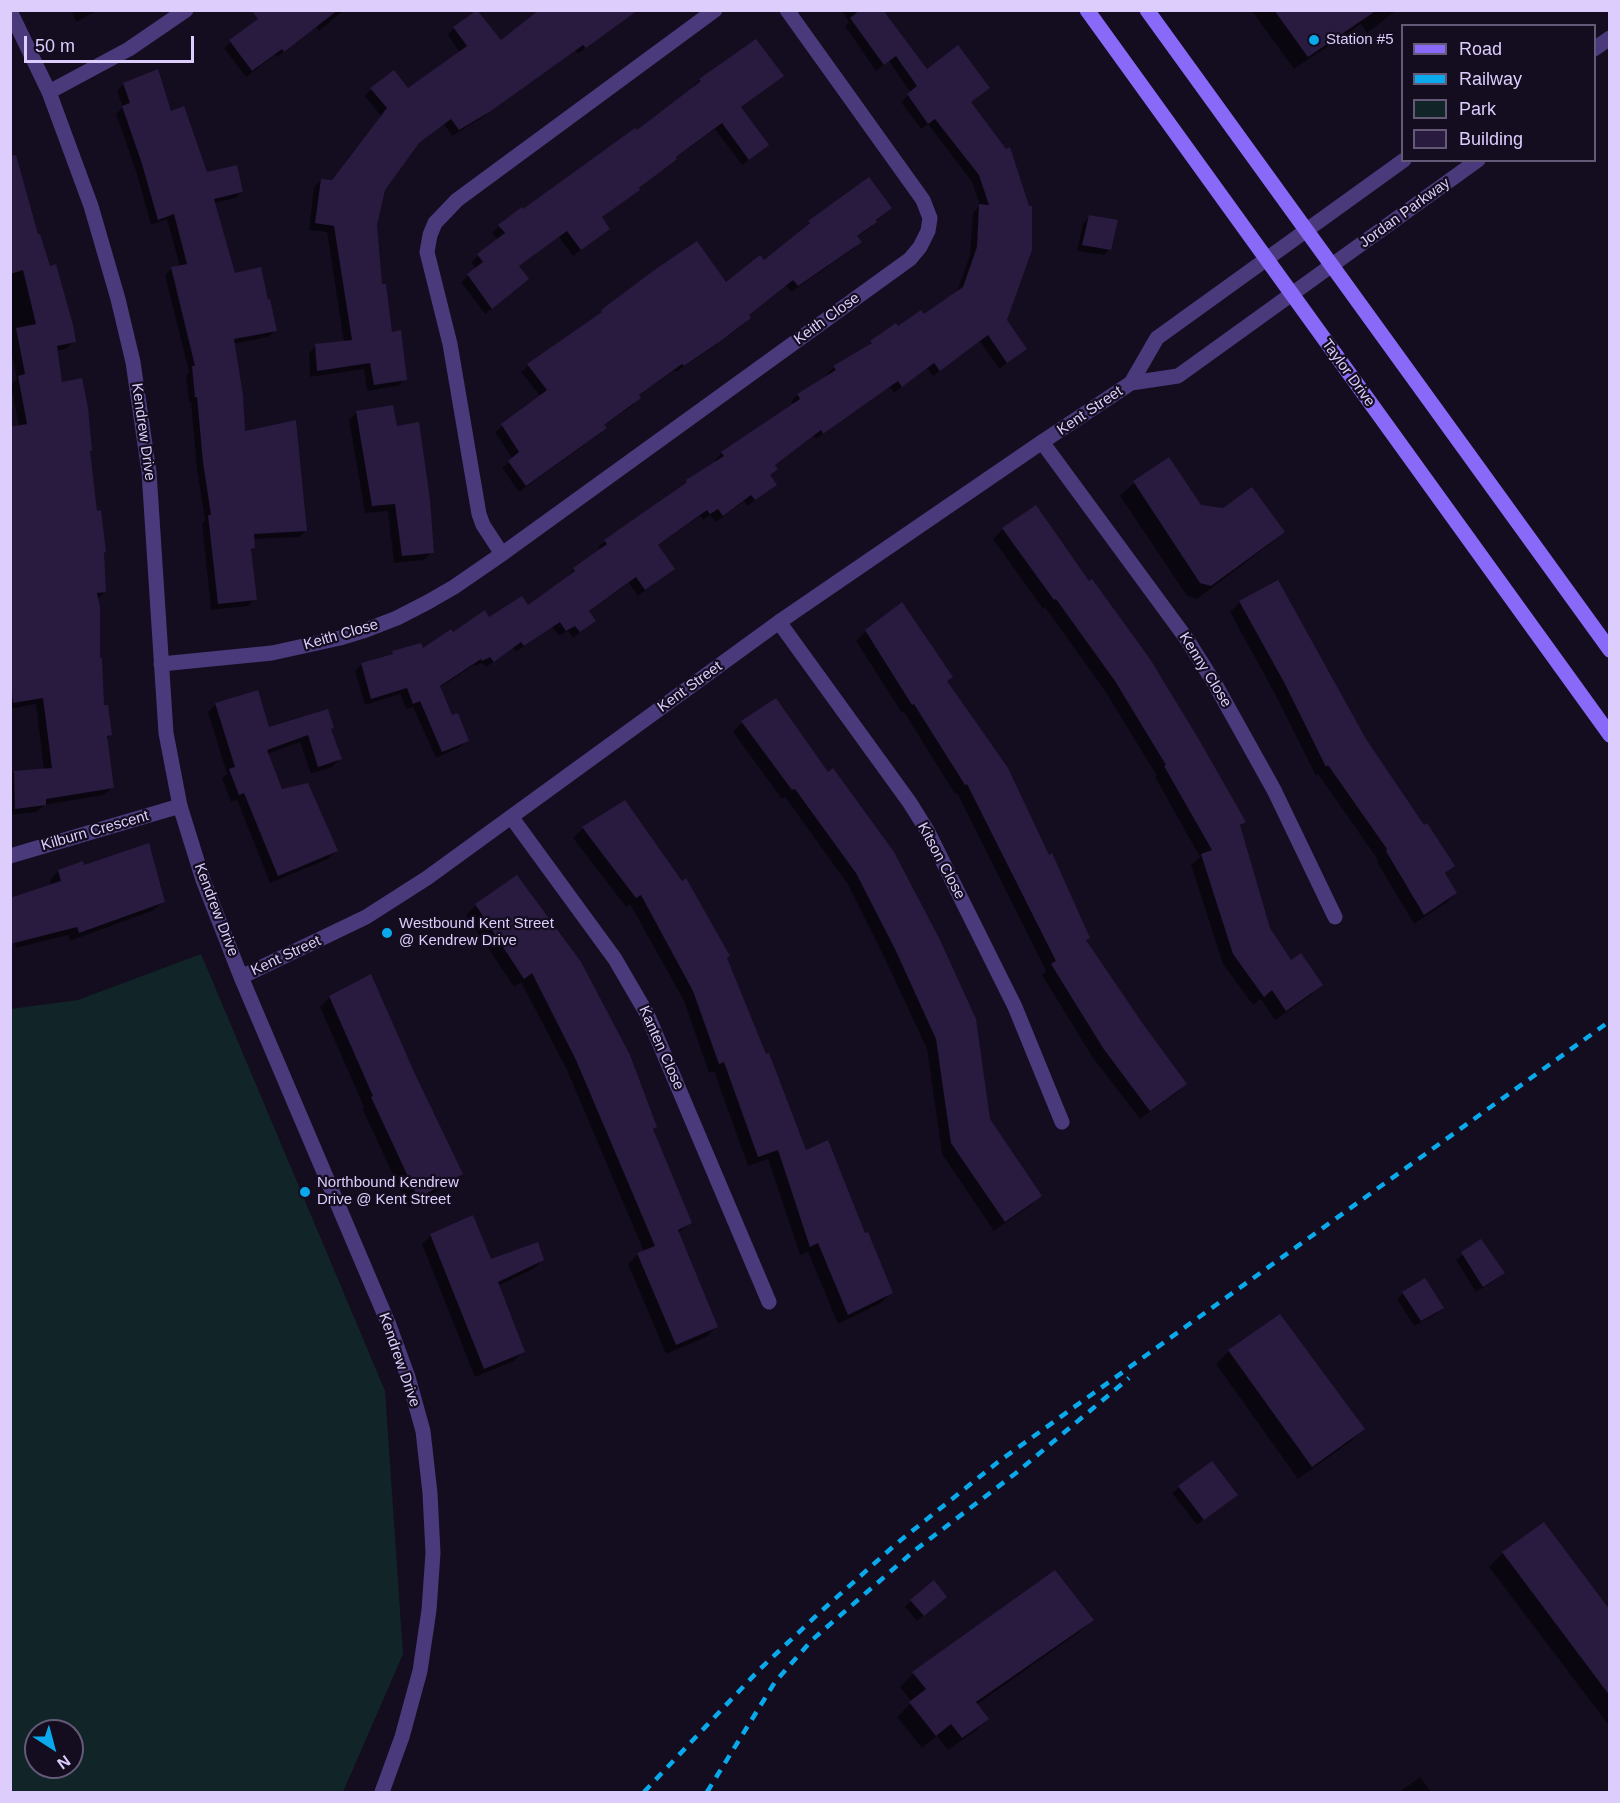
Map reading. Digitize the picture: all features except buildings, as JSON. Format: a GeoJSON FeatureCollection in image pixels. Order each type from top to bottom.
{"type":"FeatureCollection","features":[{"type":"Feature","properties":{"kind":"main road","name":"Taylor Drive"},"geometry":{"type":"LineString","coordinates":[[1087,10],[1610,735]]}},
{"type":"Feature","properties":{"kind":"main road"},"geometry":{"type":"LineString","coordinates":[[1147,10],[1610,650]]}},
{"type":"Feature","properties":{"kind":"street"},"geometry":{"type":"LineString","coordinates":[[49,92],[129,49],[186,10]]}},
{"type":"Feature","properties":{"kind":"street"},"geometry":{"type":"LineString","coordinates":[[502,554],[483,525],[479,514],[450,344],[427,252],[430,235],[435,223],[457,200],[715,10]]}},
{"type":"Feature","properties":{"kind":"street","name":"Keith Close"},"geometry":{"type":"LineString","coordinates":[[161,664],[272,653],[332,640],[397,618],[428,602],[502,554],[900,266],[920,247],[928,231],[930,218],[922,200],[787,10]]}},
{"type":"Feature","properties":{"kind":"street","name":"Kendrew Drive"},"geometry":{"type":"LineString","coordinates":[[10,11],[49,92],[91,206],[118,299],[133,362],[149,472],[166,734],[180,806],[203,880],[242,977],[389,1325],[408,1377],[423,1431],[430,1492],[433,1553],[429,1610],[420,1671],[402,1737],[382,1792]]}},
{"type":"Feature","properties":{"kind":"street"},"geometry":{"type":"LineString","coordinates":[[1596,48],[1610,38]]}},
{"type":"Feature","properties":{"kind":"street"},"geometry":{"type":"LineString","coordinates":[[1306,231],[1401,162]]}},
{"type":"Feature","properties":{"kind":"street","name":"Jordan Parkway"},"geometry":{"type":"LineString","coordinates":[[1292,295],[1475,162]]}},
{"type":"Feature","properties":{"kind":"street","name":"Kent Street"},"geometry":{"type":"LineString","coordinates":[[1131,383],[1157,338],[1306,231]]}},
{"type":"Feature","properties":{"kind":"street","name":"Kent Street"},"geometry":{"type":"LineString","coordinates":[[242,977],[366,917],[427,878],[779,622],[1042,442],[1131,383],[1178,376],[1292,295]]}},
{"type":"Feature","properties":{"kind":"street","name":"Kenny Close"},"geometry":{"type":"LineString","coordinates":[[1042,442],[1186,638],[1215,684],[1274,790],[1335,917]]}},
{"type":"Feature","properties":{"kind":"street","name":"Kitson Close"},"geometry":{"type":"LineString","coordinates":[[779,622],[910,803],[928,832],[1015,1007],[1062,1122]]}},
{"type":"Feature","properties":{"kind":"street","name":"Kilburn Crescent"},"geometry":{"type":"LineString","coordinates":[[10,856],[180,806]]}},
{"type":"Feature","properties":{"kind":"street","name":"Kanten Close"},"geometry":{"type":"LineString","coordinates":[[512,818],[615,959],[647,1014],[769,1302]]}},
{"type":"Feature","properties":{"kind":"green space"},"geometry":{"type":"Polygon","coordinates":[[[201,954],[385,1391],[403,1654],[343,1792],[11,1792],[11,1009],[78,1000],[201,954]]]}},
{"type":"Feature","properties":{"kind":"railway"},"geometry":{"type":"LineString","coordinates":[[644,1792],[759,1670],[817,1615],[896,1544],[998,1462],[1610,1021]]}},
{"type":"Feature","properties":{"kind":"railway"},"geometry":{"type":"LineString","coordinates":[[707,1792],[775,1682],[812,1640],[914,1551],[1016,1473],[1129,1378]]}},
{"type":"Feature","properties":{"kind":"place","name":"Station #5"},"geometry":{"type":"Point","coordinates":[1314,40]}},
{"type":"Feature","properties":{"kind":"place","name":"Westbound Kent Street @ Kendrew Drive"},"geometry":{"type":"Point","coordinates":[387,933]}},
{"type":"Feature","properties":{"kind":"place","name":"Northbound Kendrew Drive @ Kent Street"},"geometry":{"type":"Point","coordinates":[305,1192]}}]}
